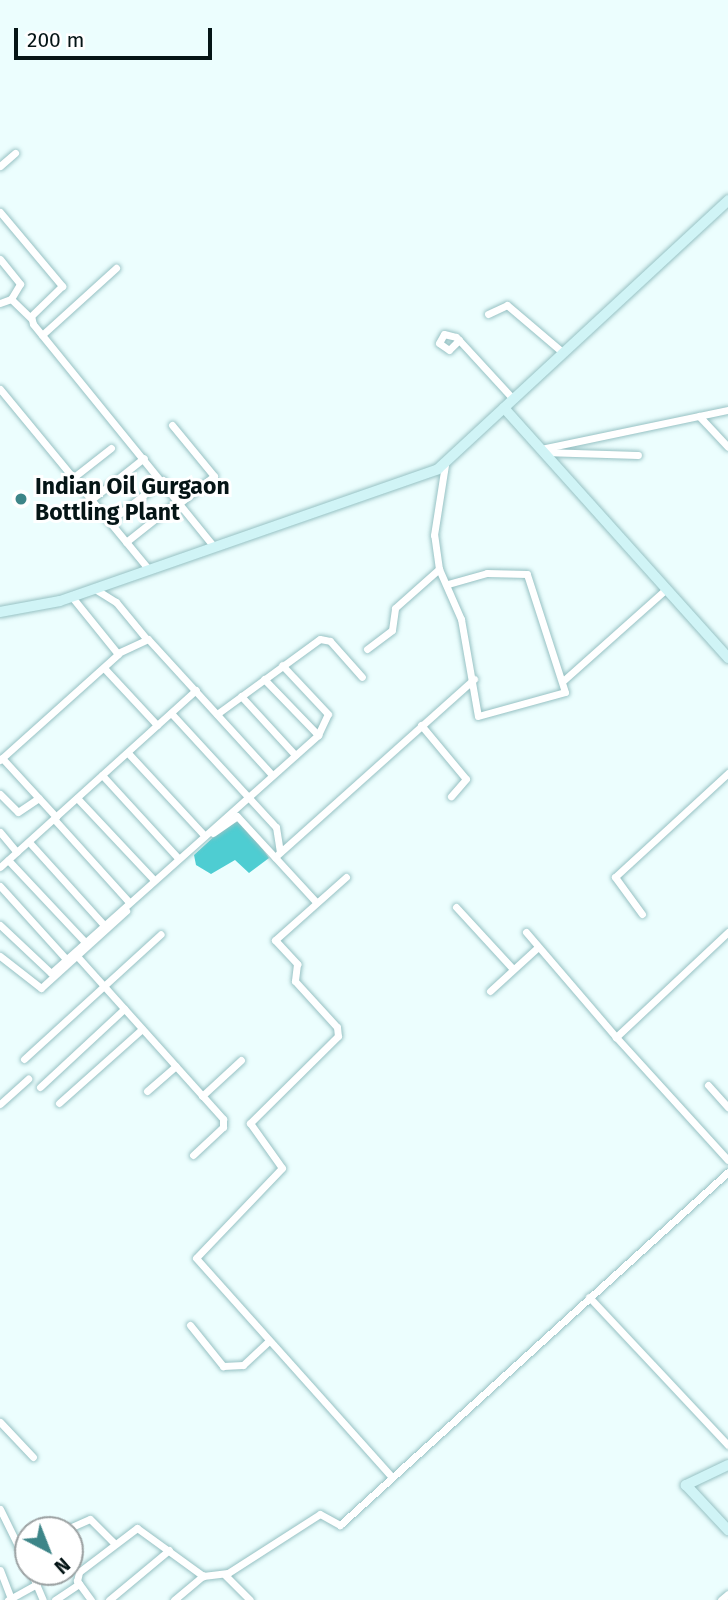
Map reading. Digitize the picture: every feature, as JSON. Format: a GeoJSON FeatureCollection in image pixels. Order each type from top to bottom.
{"type":"FeatureCollection","features":[{"type":"Feature","properties":{"kind":"street"},"geometry":{"type":"LineString","coordinates":[[0,166],[15,153]]}},
{"type":"Feature","properties":{"kind":"street"},"geometry":{"type":"LineString","coordinates":[[0,612],[72,597],[445,465],[561,351],[728,200]]}},
{"type":"Feature","properties":{"kind":"street"},"geometry":{"type":"LineString","coordinates":[[1,215],[62,286],[31,318]]}},
{"type":"Feature","properties":{"kind":"street"},"geometry":{"type":"LineString","coordinates":[[0,259],[20,284],[11,299],[0,303]]}},
{"type":"Feature","properties":{"kind":"street"},"geometry":{"type":"LineString","coordinates":[[42,334],[116,268]]}},
{"type":"Feature","properties":{"kind":"street"},"geometry":{"type":"LineString","coordinates":[[11,299],[31,318],[180,501],[214,547]]}},
{"type":"Feature","properties":{"kind":"street"},"geometry":{"type":"LineString","coordinates":[[488,314],[507,305],[561,351]]}},
{"type":"Feature","properties":{"kind":"street"},"geometry":{"type":"LineString","coordinates":[[459,340],[513,399]]}},
{"type":"Feature","properties":{"kind":"street"},"geometry":{"type":"LineString","coordinates":[[0,389],[149,570]]}},
{"type":"Feature","properties":{"kind":"street"},"geometry":{"type":"LineString","coordinates":[[504,408],[728,658]]}},
{"type":"Feature","properties":{"kind":"street"},"geometry":{"type":"LineString","coordinates":[[542,450],[727,411]]}},
{"type":"Feature","properties":{"kind":"street"},"geometry":{"type":"LineString","coordinates":[[699,416],[728,447]]}},
{"type":"Feature","properties":{"kind":"street"},"geometry":{"type":"LineString","coordinates":[[126,542],[214,475],[172,425]]}},
{"type":"Feature","properties":{"kind":"street"},"geometry":{"type":"LineString","coordinates":[[74,478],[111,449]]}},
{"type":"Feature","properties":{"kind":"street"},"geometry":{"type":"LineString","coordinates":[[542,450],[638,454]]}},
{"type":"Feature","properties":{"kind":"street"},"geometry":{"type":"LineString","coordinates":[[92,499],[144,458]]}},
{"type":"Feature","properties":{"kind":"street"},"geometry":{"type":"LineString","coordinates":[[445,465],[434,536],[439,569],[447,584],[474,679],[481,717],[561,694],[564,680],[527,574],[487,573],[447,584]]}},
{"type":"Feature","properties":{"kind":"street"},"geometry":{"type":"LineString","coordinates":[[110,521],[163,480]]}},
{"type":"Feature","properties":{"kind":"street"},"geometry":{"type":"LineString","coordinates":[[367,649],[393,630],[395,608],[439,569]]}},
{"type":"Feature","properties":{"kind":"street"},"geometry":{"type":"LineString","coordinates":[[95,589],[116,602],[272,775]]}},
{"type":"Feature","properties":{"kind":"street"},"geometry":{"type":"LineString","coordinates":[[564,680],[666,589]]}},
{"type":"Feature","properties":{"kind":"street"},"geometry":{"type":"LineString","coordinates":[[72,597],[118,653]]}},
{"type":"Feature","properties":{"kind":"street"},"geometry":{"type":"LineString","coordinates":[[129,902],[39,798],[1,759],[118,653],[145,637]]}},
{"type":"Feature","properties":{"kind":"street"},"geometry":{"type":"LineString","coordinates":[[217,714],[282,665],[327,639],[362,677]]}},
{"type":"Feature","properties":{"kind":"street"},"geometry":{"type":"LineString","coordinates":[[0,925],[47,973],[318,735],[328,714],[282,665]]}},
{"type":"Feature","properties":{"kind":"street"},"geometry":{"type":"LineString","coordinates":[[104,668],[157,725]]}},
{"type":"Feature","properties":{"kind":"street"},"geometry":{"type":"LineString","coordinates":[[264,679],[318,735]]}},
{"type":"Feature","properties":{"kind":"street"},"geometry":{"type":"LineString","coordinates":[[278,854],[474,679]]}},
{"type":"Feature","properties":{"kind":"street"},"geometry":{"type":"LineString","coordinates":[[0,867],[195,690]]}},
{"type":"Feature","properties":{"kind":"street"},"geometry":{"type":"LineString","coordinates":[[241,696],[295,755]]}},
{"type":"Feature","properties":{"kind":"street"},"geometry":{"type":"LineString","coordinates":[[171,713],[281,834],[278,854]]}},
{"type":"Feature","properties":{"kind":"street"},"geometry":{"type":"LineString","coordinates":[[421,725],[466,779],[451,796]]}},
{"type":"Feature","properties":{"kind":"street"},"geometry":{"type":"LineString","coordinates":[[128,753],[204,835]]}},
{"type":"Feature","properties":{"kind":"street"},"geometry":{"type":"LineString","coordinates":[[642,914],[615,877],[728,773]]}},
{"type":"Feature","properties":{"kind":"street"},"geometry":{"type":"LineString","coordinates":[[102,775],[178,858]]}},
{"type":"Feature","properties":{"kind":"street"},"geometry":{"type":"LineString","coordinates":[[0,794],[19,813],[39,798]]}},
{"type":"Feature","properties":{"kind":"street"},"geometry":{"type":"LineString","coordinates":[[77,798],[154,880]]}},
{"type":"Feature","properties":{"kind":"street"},"geometry":{"type":"LineString","coordinates":[[0,956],[41,988],[231,818],[240,818],[278,854],[316,902]]}},
{"type":"Feature","properties":{"kind":"street"},"geometry":{"type":"LineString","coordinates":[[0,832],[18,852]]}},
{"type":"Feature","properties":{"kind":"street"},"geometry":{"type":"LineString","coordinates":[[29,842],[104,925]]}},
{"type":"Feature","properties":{"kind":"street"},"geometry":{"type":"LineString","coordinates":[[8,860],[85,942]]}},
{"type":"Feature","properties":{"kind":"street"},"geometry":{"type":"LineString","coordinates":[[346,877],[275,942],[297,964],[295,981],[337,1027],[338,1036],[250,1123],[281,1171],[196,1255],[391,1477]]}},
{"type":"Feature","properties":{"kind":"street"},"geometry":{"type":"LineString","coordinates":[[0,886],[66,959]]}},
{"type":"Feature","properties":{"kind":"street"},"geometry":{"type":"LineString","coordinates":[[456,907],[513,969]]}},
{"type":"Feature","properties":{"kind":"street"},"geometry":{"type":"LineString","coordinates":[[526,932],[616,1037],[728,1160]]}},
{"type":"Feature","properties":{"kind":"street"},"geometry":{"type":"LineString","coordinates":[[616,1037],[728,932]]}},
{"type":"Feature","properties":{"kind":"street"},"geometry":{"type":"LineString","coordinates":[[24,1059],[160,934]]}},
{"type":"Feature","properties":{"kind":"street"},"geometry":{"type":"LineString","coordinates":[[490,990],[538,947]]}},
{"type":"Feature","properties":{"kind":"street"},"geometry":{"type":"LineString","coordinates":[[77,957],[225,1124],[193,1155]]}},
{"type":"Feature","properties":{"kind":"street"},"geometry":{"type":"LineString","coordinates":[[40,1087],[124,1009]]}},
{"type":"Feature","properties":{"kind":"street"},"geometry":{"type":"LineString","coordinates":[[59,1103],[142,1029]]}},
{"type":"Feature","properties":{"kind":"street"},"geometry":{"type":"LineString","coordinates":[[202,1096],[241,1060]]}},
{"type":"Feature","properties":{"kind":"street"},"geometry":{"type":"LineString","coordinates":[[147,1091],[176,1066]]}},
{"type":"Feature","properties":{"kind":"street"},"geometry":{"type":"LineString","coordinates":[[0,1104],[28,1079]]}},
{"type":"Feature","properties":{"kind":"street"},"geometry":{"type":"LineString","coordinates":[[708,1085],[728,1107]]}},
{"type":"Feature","properties":{"kind":"street"},"geometry":{"type":"LineString","coordinates":[[174,1600],[203,1576],[225,1575],[320,1514],[340,1525],[728,1172]]}},
{"type":"Feature","properties":{"kind":"street"},"geometry":{"type":"LineString","coordinates":[[589,1297],[728,1445]]}},
{"type":"Feature","properties":{"kind":"street"},"geometry":{"type":"LineString","coordinates":[[190,1325],[223,1366],[243,1365],[269,1341]]}},
{"type":"Feature","properties":{"kind":"street"},"geometry":{"type":"LineString","coordinates":[[0,1422],[33,1457]]}},
{"type":"Feature","properties":{"kind":"street"},"geometry":{"type":"LineString","coordinates":[[728,1465],[685,1485],[728,1530]]}},
{"type":"Feature","properties":{"kind":"street"},"geometry":{"type":"LineString","coordinates":[[0,1509],[14,1533]]}},
{"type":"Feature","properties":{"kind":"street"},"geometry":{"type":"LineString","coordinates":[[84,1522],[90,1519],[114,1543]]}},
{"type":"Feature","properties":{"kind":"street"},"geometry":{"type":"LineString","coordinates":[[84,1568],[114,1543],[141,1527],[203,1576]]}},
{"type":"Feature","properties":{"kind":"street"},"geometry":{"type":"LineString","coordinates":[[109,1600],[169,1550]]}},
{"type":"Feature","properties":{"kind":"street"},"geometry":{"type":"LineString","coordinates":[[0,1570],[9,1599],[33,1586]]}},
{"type":"Feature","properties":{"kind":"street"},"geometry":{"type":"LineString","coordinates":[[225,1575],[250,1600]]}},
{"type":"Feature","properties":{"kind":"street"},"geometry":{"type":"LineString","coordinates":[[55,1600],[76,1586]]}},
{"type":"Feature","properties":{"kind":"street"},"geometry":{"type":"LineString","coordinates":[[720,1600],[728,1594]]}},
{"type":"Feature","properties":{"kind":"water"},"geometry":{"type":"Polygon","coordinates":[[[231,821],[243,822],[269,858],[249,873],[235,860],[211,874],[196,865],[194,855],[231,821]]]}},
{"type":"Feature","properties":{"kind":"place","name":"Indian Oil Gurgaon Bottling Plant"},"geometry":{"type":"Point","coordinates":[21,499]}}]}
